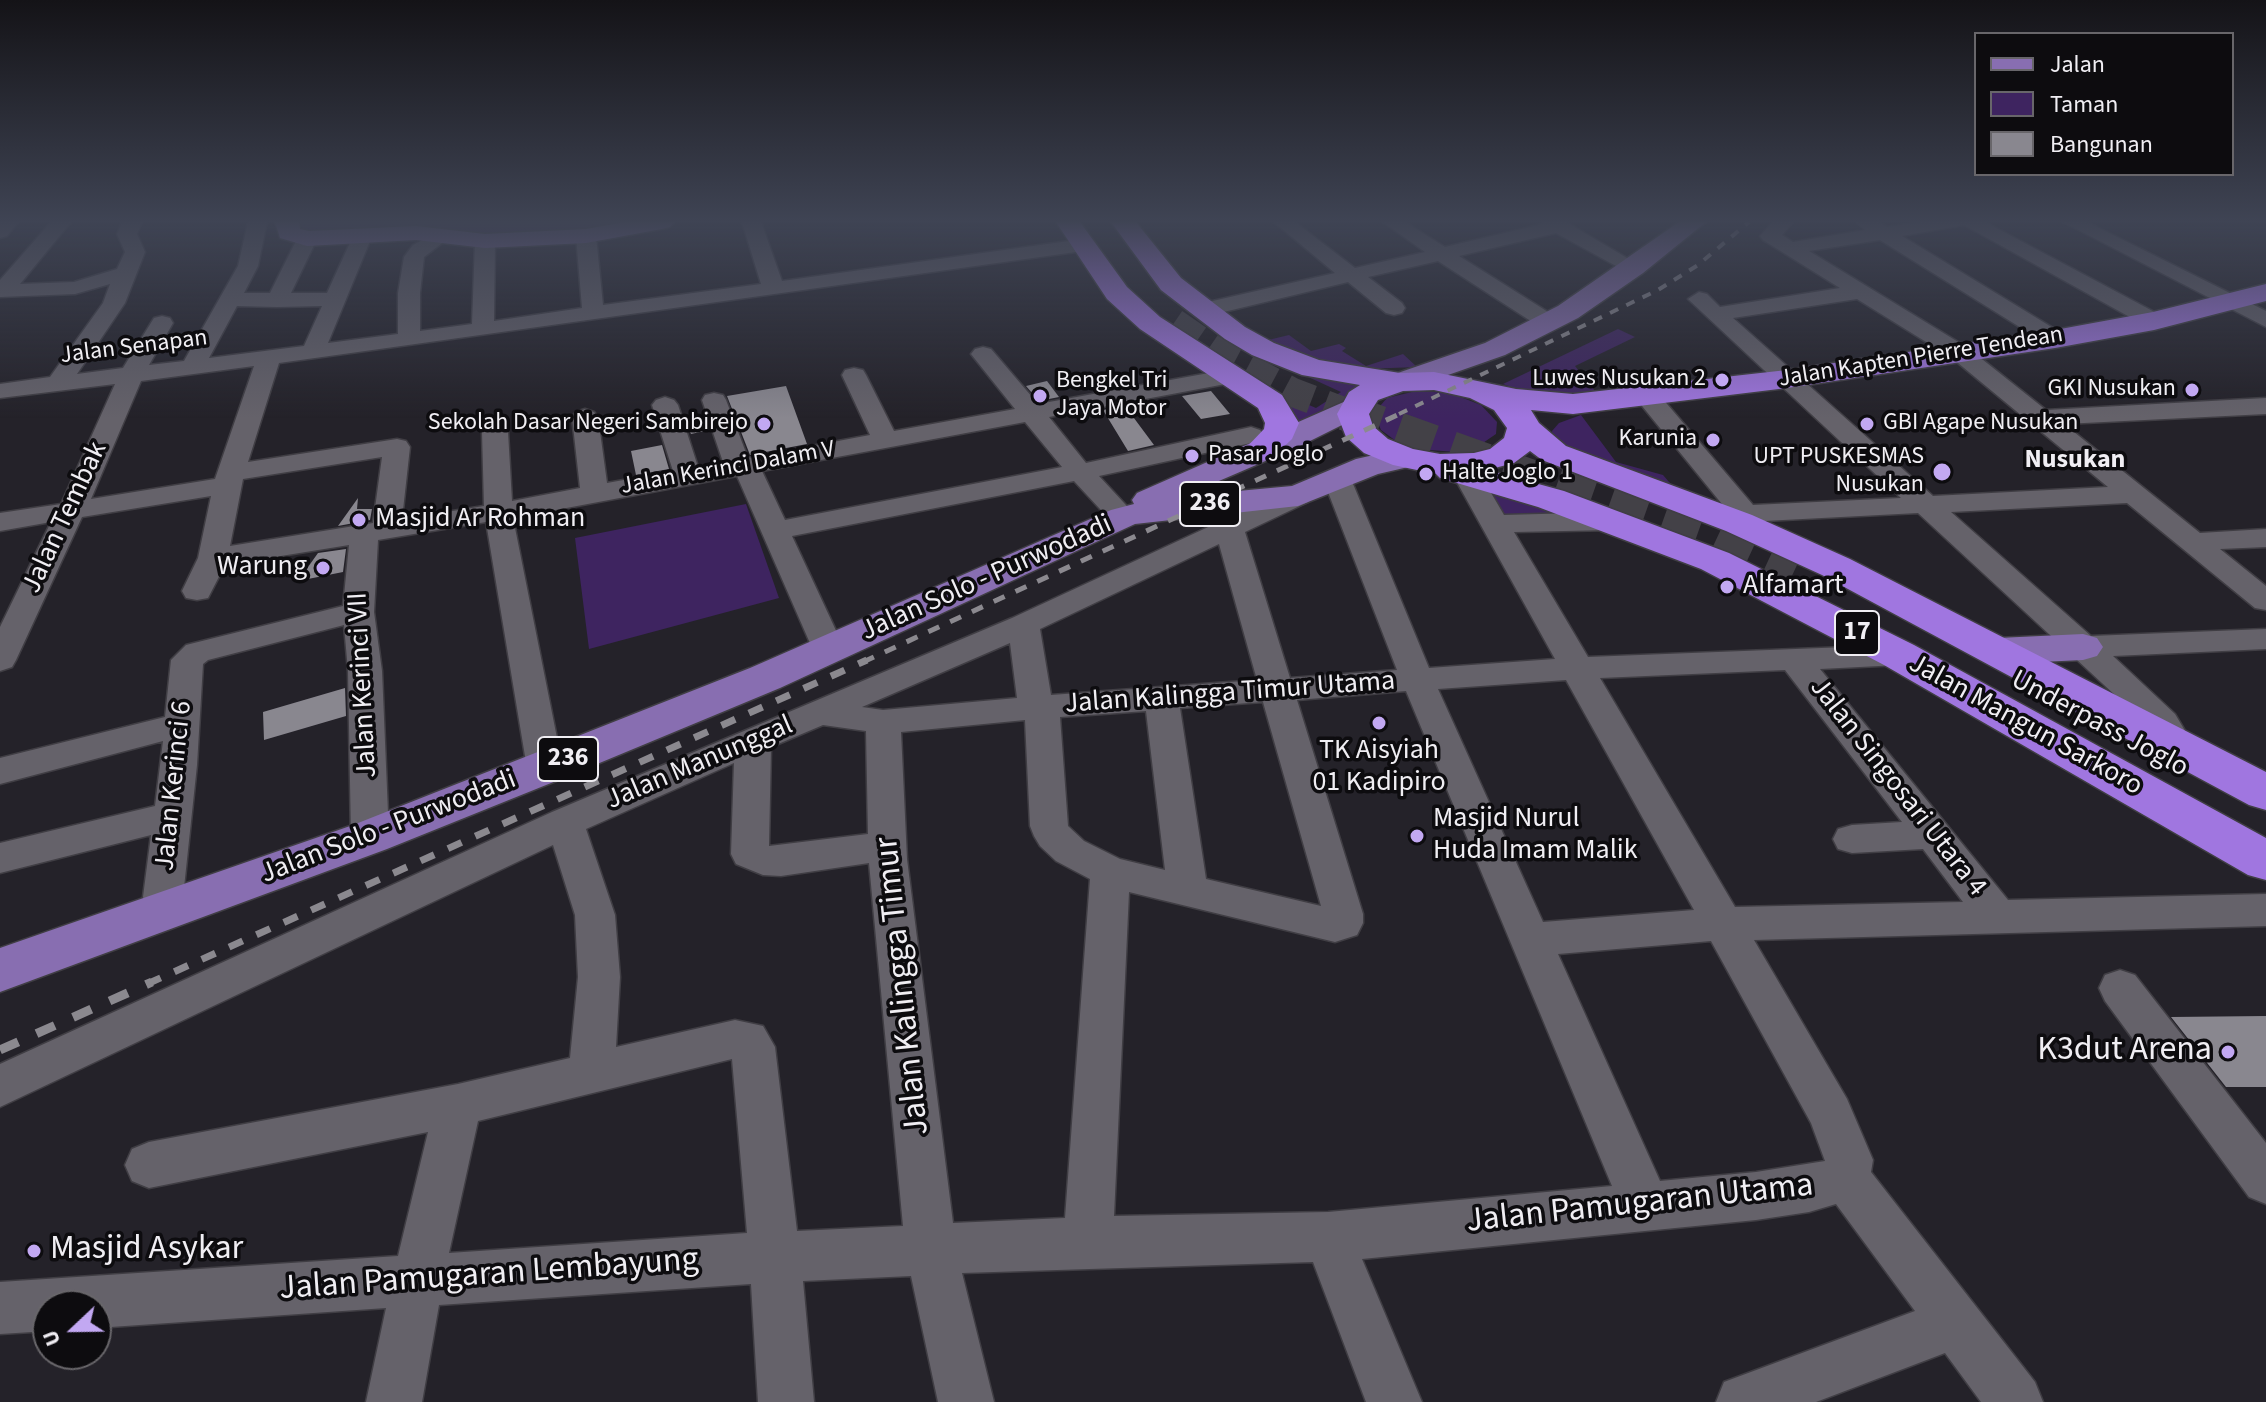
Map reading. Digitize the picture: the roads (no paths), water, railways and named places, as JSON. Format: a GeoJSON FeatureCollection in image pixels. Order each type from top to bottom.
{"type":"FeatureCollection","features":[{"type":"Feature","properties":{"kind":"highway"},"geometry":{"type":"LineString","coordinates":[[1114,287],[1150,323],[1265,396],[1278,411],[1282,423],[1280,432],[1251,449]]}},
{"type":"Feature","properties":{"kind":"highway"},"geometry":{"type":"LineString","coordinates":[[1134,287],[1189,317]]}},
{"type":"Feature","properties":{"kind":"highway"},"geometry":{"type":"LineString","coordinates":[[1153,287],[1189,317]]}},
{"type":"Feature","properties":{"kind":"highway","name":"17"},"geometry":{"type":"LineString","coordinates":[[1173,287],[1189,317],[1235,333],[1289,360],[1322,370],[1400,382],[1434,381],[1480,390],[1505,403],[1520,418],[1524,428],[1519,443],[1512,450],[1489,460],[1457,465],[1414,460],[1366,438],[1354,422],[1355,406],[1367,393],[1400,382]]}},
{"type":"Feature","properties":{"kind":"highway","name":"Jalan Kapten Pierre Tendean"},"geometry":{"type":"LineString","coordinates":[[1480,390],[1516,399],[1573,404],[1787,379],[2055,339],[2236,303],[2266,292]]}},
{"type":"Feature","properties":{"kind":"highway","name":"Jalan Kapten Pierre Tendean"},"geometry":{"type":"LineString","coordinates":[[1524,428],[1573,404]]}},
{"type":"Feature","properties":{"kind":"highway","name":"Jalan Mangun Sarkoro"},"geometry":{"type":"LineString","coordinates":[[1524,428],[1542,445],[1564,458],[1742,518],[2266,793]]}},
{"type":"Feature","properties":{"kind":"highway","name":"Jalan Mangun Sarkoro"},"geometry":{"type":"LineString","coordinates":[[1414,460],[1551,499],[1715,561],[1899,655],[2266,861]]}},
{"type":"Feature","properties":{"kind":"highway","name":"Underpass Joglo"},"geometry":{"type":"LineString","coordinates":[[2266,814],[1797,575],[2266,836]]}},
{"type":"Feature","properties":{"kind":"main road"},"geometry":{"type":"LineString","coordinates":[[1400,382],[1495,349],[1548,322],[1603,287]]}},
{"type":"Feature","properties":{"kind":"main road"},"geometry":{"type":"LineString","coordinates":[[1480,390],[1474,382],[1475,376],[1495,349]]}},
{"type":"Feature","properties":{"kind":"main road","name":"Jalan Solo - Purwodadi"},"geometry":{"type":"LineString","coordinates":[[0,970],[370,837],[829,650],[1123,517],[1157,495],[1251,449],[1355,406]]}},
{"type":"Feature","properties":{"kind":"main road","name":"236"},"geometry":{"type":"LineString","coordinates":[[1251,449],[1226,485],[1228,491],[1240,498],[1258,501]]}},
{"type":"Feature","properties":{"kind":"main road","name":"Jalan Manunggal"},"geometry":{"type":"LineString","coordinates":[[1298,496],[1376,464],[1414,460]]}},
{"type":"Feature","properties":{"kind":"main road","name":"Jalan Solo - Purwodadi"},"geometry":{"type":"LineString","coordinates":[[1123,517],[1151,510],[1298,496]]}},
{"type":"Feature","properties":{"kind":"main road"},"geometry":{"type":"LineString","coordinates":[[1998,651],[2083,647]]}},
{"type":"Feature","properties":{"kind":"street"},"geometry":{"type":"LineString","coordinates":[[1,291],[77,287]]}},
{"type":"Feature","properties":{"kind":"street"},"geometry":{"type":"LineString","coordinates":[[58,384],[114,303],[120,287]]}},
{"type":"Feature","properties":{"kind":"street"},"geometry":{"type":"LineString","coordinates":[[192,367],[236,287]]}},
{"type":"Feature","properties":{"kind":"street"},"geometry":{"type":"LineString","coordinates":[[277,300],[283,287]]}},
{"type":"Feature","properties":{"kind":"street"},"geometry":{"type":"LineString","coordinates":[[313,352],[340,287]]}},
{"type":"Feature","properties":{"kind":"street"},"geometry":{"type":"LineString","coordinates":[[409,339],[410,287]]}},
{"type":"Feature","properties":{"kind":"street"},"geometry":{"type":"LineString","coordinates":[[483,328],[484,287]]}},
{"type":"Feature","properties":{"kind":"street"},"geometry":{"type":"LineString","coordinates":[[591,287],[593,313]]}},
{"type":"Feature","properties":{"kind":"street","name":"Jalan Senapan"},"geometry":{"type":"LineString","coordinates":[[0,391],[313,352],[770,287]]}},
{"type":"Feature","properties":{"kind":"street"},"geometry":{"type":"LineString","coordinates":[[1189,317],[1304,287]]}},
{"type":"Feature","properties":{"kind":"street"},"geometry":{"type":"LineString","coordinates":[[1368,287],[1394,308]]}},
{"type":"Feature","properties":{"kind":"street"},"geometry":{"type":"LineString","coordinates":[[1495,287],[1548,322]]}},
{"type":"Feature","properties":{"kind":"street"},"geometry":{"type":"LineString","coordinates":[[1852,287],[1960,353],[2266,601]]}},
{"type":"Feature","properties":{"kind":"street"},"geometry":{"type":"LineString","coordinates":[[1973,287],[2055,339]]}},
{"type":"Feature","properties":{"kind":"street"},"geometry":{"type":"LineString","coordinates":[[2092,287],[2154,321]]}},
{"type":"Feature","properties":{"kind":"street"},"geometry":{"type":"LineString","coordinates":[[2205,287],[2266,320]]}},
{"type":"Feature","properties":{"kind":"street"},"geometry":{"type":"LineString","coordinates":[[1859,292],[1707,306],[2163,722],[2169,734],[2165,740]]}},
{"type":"Feature","properties":{"kind":"street"},"geometry":{"type":"LineString","coordinates":[[229,300],[335,299]]}},
{"type":"Feature","properties":{"kind":"street"},"geometry":{"type":"LineString","coordinates":[[24,388],[51,359],[87,311]]}},
{"type":"Feature","properties":{"kind":"street","name":"Jalan Tembak"},"geometry":{"type":"LineString","coordinates":[[0,660],[131,375],[162,323]]}},
{"type":"Feature","properties":{"kind":"street"},"geometry":{"type":"LineString","coordinates":[[983,354],[1030,414],[1123,517]]}},
{"type":"Feature","properties":{"kind":"street"},"geometry":{"type":"LineString","coordinates":[[197,591],[213,558],[230,479],[269,357]]}},
{"type":"Feature","properties":{"kind":"street"},"geometry":{"type":"LineString","coordinates":[[854,375],[885,440]]}},
{"type":"Feature","properties":{"kind":"street","name":"Jalan Kerinci Dalam V"},"geometry":{"type":"LineString","coordinates":[[213,558],[498,512],[1231,376]]}},
{"type":"Feature","properties":{"kind":"street"},"geometry":{"type":"LineString","coordinates":[[1647,396],[1742,518],[2134,494]]}},
{"type":"Feature","properties":{"kind":"street"},"geometry":{"type":"LineString","coordinates":[[714,400],[742,467],[829,650]]}},
{"type":"Feature","properties":{"kind":"street"},"geometry":{"type":"LineString","coordinates":[[665,405],[688,476]]}},
{"type":"Feature","properties":{"kind":"street"},"geometry":{"type":"LineString","coordinates":[[2040,418],[2266,406]]}},
{"type":"Feature","properties":{"kind":"street"},"geometry":{"type":"LineString","coordinates":[[585,417],[595,494]]}},
{"type":"Feature","properties":{"kind":"street"},"geometry":{"type":"LineString","coordinates":[[495,432],[498,512],[545,768]]}},
{"type":"Feature","properties":{"kind":"street","name":"Jalan Kerinci VII"},"geometry":{"type":"LineString","coordinates":[[230,479],[397,447],[358,612],[365,671],[370,837]]}},
{"type":"Feature","properties":{"kind":"street"},"geometry":{"type":"LineString","coordinates":[[774,531],[1080,472],[1251,449]]}},
{"type":"Feature","properties":{"kind":"street","name":"Jalan Pamugaran Utama"},"geometry":{"type":"LineString","coordinates":[[931,1250],[1088,1242],[1328,1237],[1795,1191],[1846,1178],[1849,1160],[1842,1136],[1467,475]]}},
{"type":"Feature","properties":{"kind":"street"},"geometry":{"type":"LineString","coordinates":[[0,522],[230,479]]}},
{"type":"Feature","properties":{"kind":"street"},"geometry":{"type":"LineString","coordinates":[[1337,479],[1418,681],[1646,1207]]}},
{"type":"Feature","properties":{"kind":"street","name":"Jalan Manunggal"},"geometry":{"type":"LineString","coordinates":[[4,1089],[565,822],[1023,625],[1298,496]]}},
{"type":"Feature","properties":{"kind":"street"},"geometry":{"type":"LineString","coordinates":[[1495,524],[1614,521]]}},
{"type":"Feature","properties":{"kind":"street"},"geometry":{"type":"LineString","coordinates":[[1023,625],[1039,708],[1049,826],[1053,836],[1070,851],[1110,872],[1335,926],[1343,923],[1343,914],[1229,528]]}},
{"type":"Feature","properties":{"kind":"street"},"geometry":{"type":"LineString","coordinates":[[2193,542],[2266,538]]}},
{"type":"Feature","properties":{"kind":"street","name":"Jalan Kerinci 6"},"geometry":{"type":"LineString","coordinates":[[166,912],[163,897],[183,724],[187,660],[197,652],[358,612]]}},
{"type":"Feature","properties":{"kind":"street"},"geometry":{"type":"LineString","coordinates":[[2083,647],[2266,639]]}},
{"type":"Feature","properties":{"kind":"street","name":"Jalan Kalingga Timur Utama"},"geometry":{"type":"LineString","coordinates":[[823,713],[883,722],[1577,668],[1899,655]]}},
{"type":"Feature","properties":{"kind":"street","name":"Jalan Singosari Utara 4"},"geometry":{"type":"LineString","coordinates":[[1795,660],[1998,917]]}},
{"type":"Feature","properties":{"kind":"street"},"geometry":{"type":"LineString","coordinates":[[1162,699],[1188,892]]}},
{"type":"Feature","properties":{"kind":"street","name":"Jalan Kalingga Timur"},"geometry":{"type":"LineString","coordinates":[[883,722],[888,846],[931,1250]]}},
{"type":"Feature","properties":{"kind":"street"},"geometry":{"type":"LineString","coordinates":[[0,771],[183,724]]}},
{"type":"Feature","properties":{"kind":"street"},"geometry":{"type":"LineString","coordinates":[[753,741],[750,854],[763,860],[781,861],[888,846]]}},
{"type":"Feature","properties":{"kind":"street"},"geometry":{"type":"LineString","coordinates":[[0,858],[172,816]]}},
{"type":"Feature","properties":{"kind":"street"},"geometry":{"type":"LineString","coordinates":[[565,822],[595,915],[599,977],[591,1075]]}},
{"type":"Feature","properties":{"kind":"street"},"geometry":{"type":"LineString","coordinates":[[1852,839],[1931,834]]}},
{"type":"Feature","properties":{"kind":"street"},"geometry":{"type":"LineString","coordinates":[[1088,1242],[1110,872]]}},
{"type":"Feature","properties":{"kind":"street"},"geometry":{"type":"LineString","coordinates":[[1530,940],[1723,924],[2266,910]]}},
{"type":"Feature","properties":{"kind":"street"},"geometry":{"type":"LineString","coordinates":[[2120,988],[2266,1181]]}},
{"type":"Feature","properties":{"kind":"street"},"geometry":{"type":"LineString","coordinates":[[149,1165],[458,1105],[735,1039],[747,1040],[753,1047],[775,1257],[786,1402]]}},
{"type":"Feature","properties":{"kind":"street"},"geometry":{"type":"LineString","coordinates":[[394,1402],[417,1282],[458,1105]]}},
{"type":"Feature","properties":{"kind":"street"},"geometry":{"type":"LineString","coordinates":[[1846,1178],[2015,1402]]}},
{"type":"Feature","properties":{"kind":"street"},"geometry":{"type":"LineString","coordinates":[[1328,1237],[1394,1402]]}},
{"type":"Feature","properties":{"kind":"street"},"geometry":{"type":"LineString","coordinates":[[931,1250],[966,1402]]}},
{"type":"Feature","properties":{"kind":"street","name":"Jalan Pamugaran Lembayung"},"geometry":{"type":"LineString","coordinates":[[0,1308],[775,1257],[931,1250]]}},
{"type":"Feature","properties":{"kind":"street"},"geometry":{"type":"LineString","coordinates":[[1744,1402],[1954,1323]]}},
{"type":"Feature","properties":{"kind":"tunnel"},"geometry":{"type":"LineString","coordinates":[[1174,323],[1215,351],[1292,392],[1350,414]]}},
{"type":"Feature","properties":{"kind":"tunnel"},"geometry":{"type":"LineString","coordinates":[[1345,412],[1700,538],[1790,580]]}},
{"type":"Feature","properties":{"kind":"railway"},"geometry":{"type":"LineString","coordinates":[[1399,414],[1662,287]]}},
{"type":"Feature","properties":{"kind":"railway"},"geometry":{"type":"LineString","coordinates":[[863,662],[1404,412]]}},
{"type":"Feature","properties":{"kind":"railway"},"geometry":{"type":"LineString","coordinates":[[147,984],[867,660]]}},
{"type":"Feature","properties":{"kind":"railway"},"geometry":{"type":"LineString","coordinates":[[0,1050],[152,982]]}},
{"type":"Feature","properties":{"kind":"place","name":"Luwes Nusukan 2"},"geometry":{"type":"Point","coordinates":[1722,380]}},
{"type":"Feature","properties":{"kind":"place","name":"GKI Nusukan"},"geometry":{"type":"Point","coordinates":[2192,390]}},
{"type":"Feature","properties":{"kind":"place","name":"Bengkel Tri Jaya Motor"},"geometry":{"type":"Point","coordinates":[1040,396]}},
{"type":"Feature","properties":{"kind":"place","name":"Sekolah Dasar Negeri Sambirejo"},"geometry":{"type":"Point","coordinates":[764,424]}},
{"type":"Feature","properties":{"kind":"place","name":"GBI Agape Nusukan"},"geometry":{"type":"Point","coordinates":[1867,424]}},
{"type":"Feature","properties":{"kind":"place","name":"Karunia"},"geometry":{"type":"Point","coordinates":[1713,440]}},
{"type":"Feature","properties":{"kind":"place","name":"Pasar Joglo"},"geometry":{"type":"Point","coordinates":[1192,456]}},
{"type":"Feature","properties":{"kind":"place","name":"UPT PUSKESMAS Nusukan"},"geometry":{"type":"Point","coordinates":[1942,472]}},
{"type":"Feature","properties":{"kind":"place","name":"Halte Joglo 1"},"geometry":{"type":"Point","coordinates":[1426,474]}},
{"type":"Feature","properties":{"kind":"place","name":"Masjid Ar Rohman"},"geometry":{"type":"Point","coordinates":[359,520]}},
{"type":"Feature","properties":{"kind":"place","name":"Warung"},"geometry":{"type":"Point","coordinates":[323,568]}},
{"type":"Feature","properties":{"kind":"place","name":"Alfamart"},"geometry":{"type":"Point","coordinates":[1727,587]}},
{"type":"Feature","properties":{"kind":"place","name":"TK Aisyiah 01 Kadipiro"},"geometry":{"type":"Point","coordinates":[1379,723]}},
{"type":"Feature","properties":{"kind":"place","name":"Masjid Nurul Huda Imam Malik"},"geometry":{"type":"Point","coordinates":[1417,836]}},
{"type":"Feature","properties":{"kind":"place","name":"K3dut Arena"},"geometry":{"type":"Point","coordinates":[2228,1052]}},
{"type":"Feature","properties":{"kind":"place","name":"Masjid Asykar"},"geometry":{"type":"Point","coordinates":[34,1251]}},
{"type":"Feature","properties":{"kind":"district","name":"Nusukan"},"geometry":{"type":"Point","coordinates":[2075,461]}}]}
